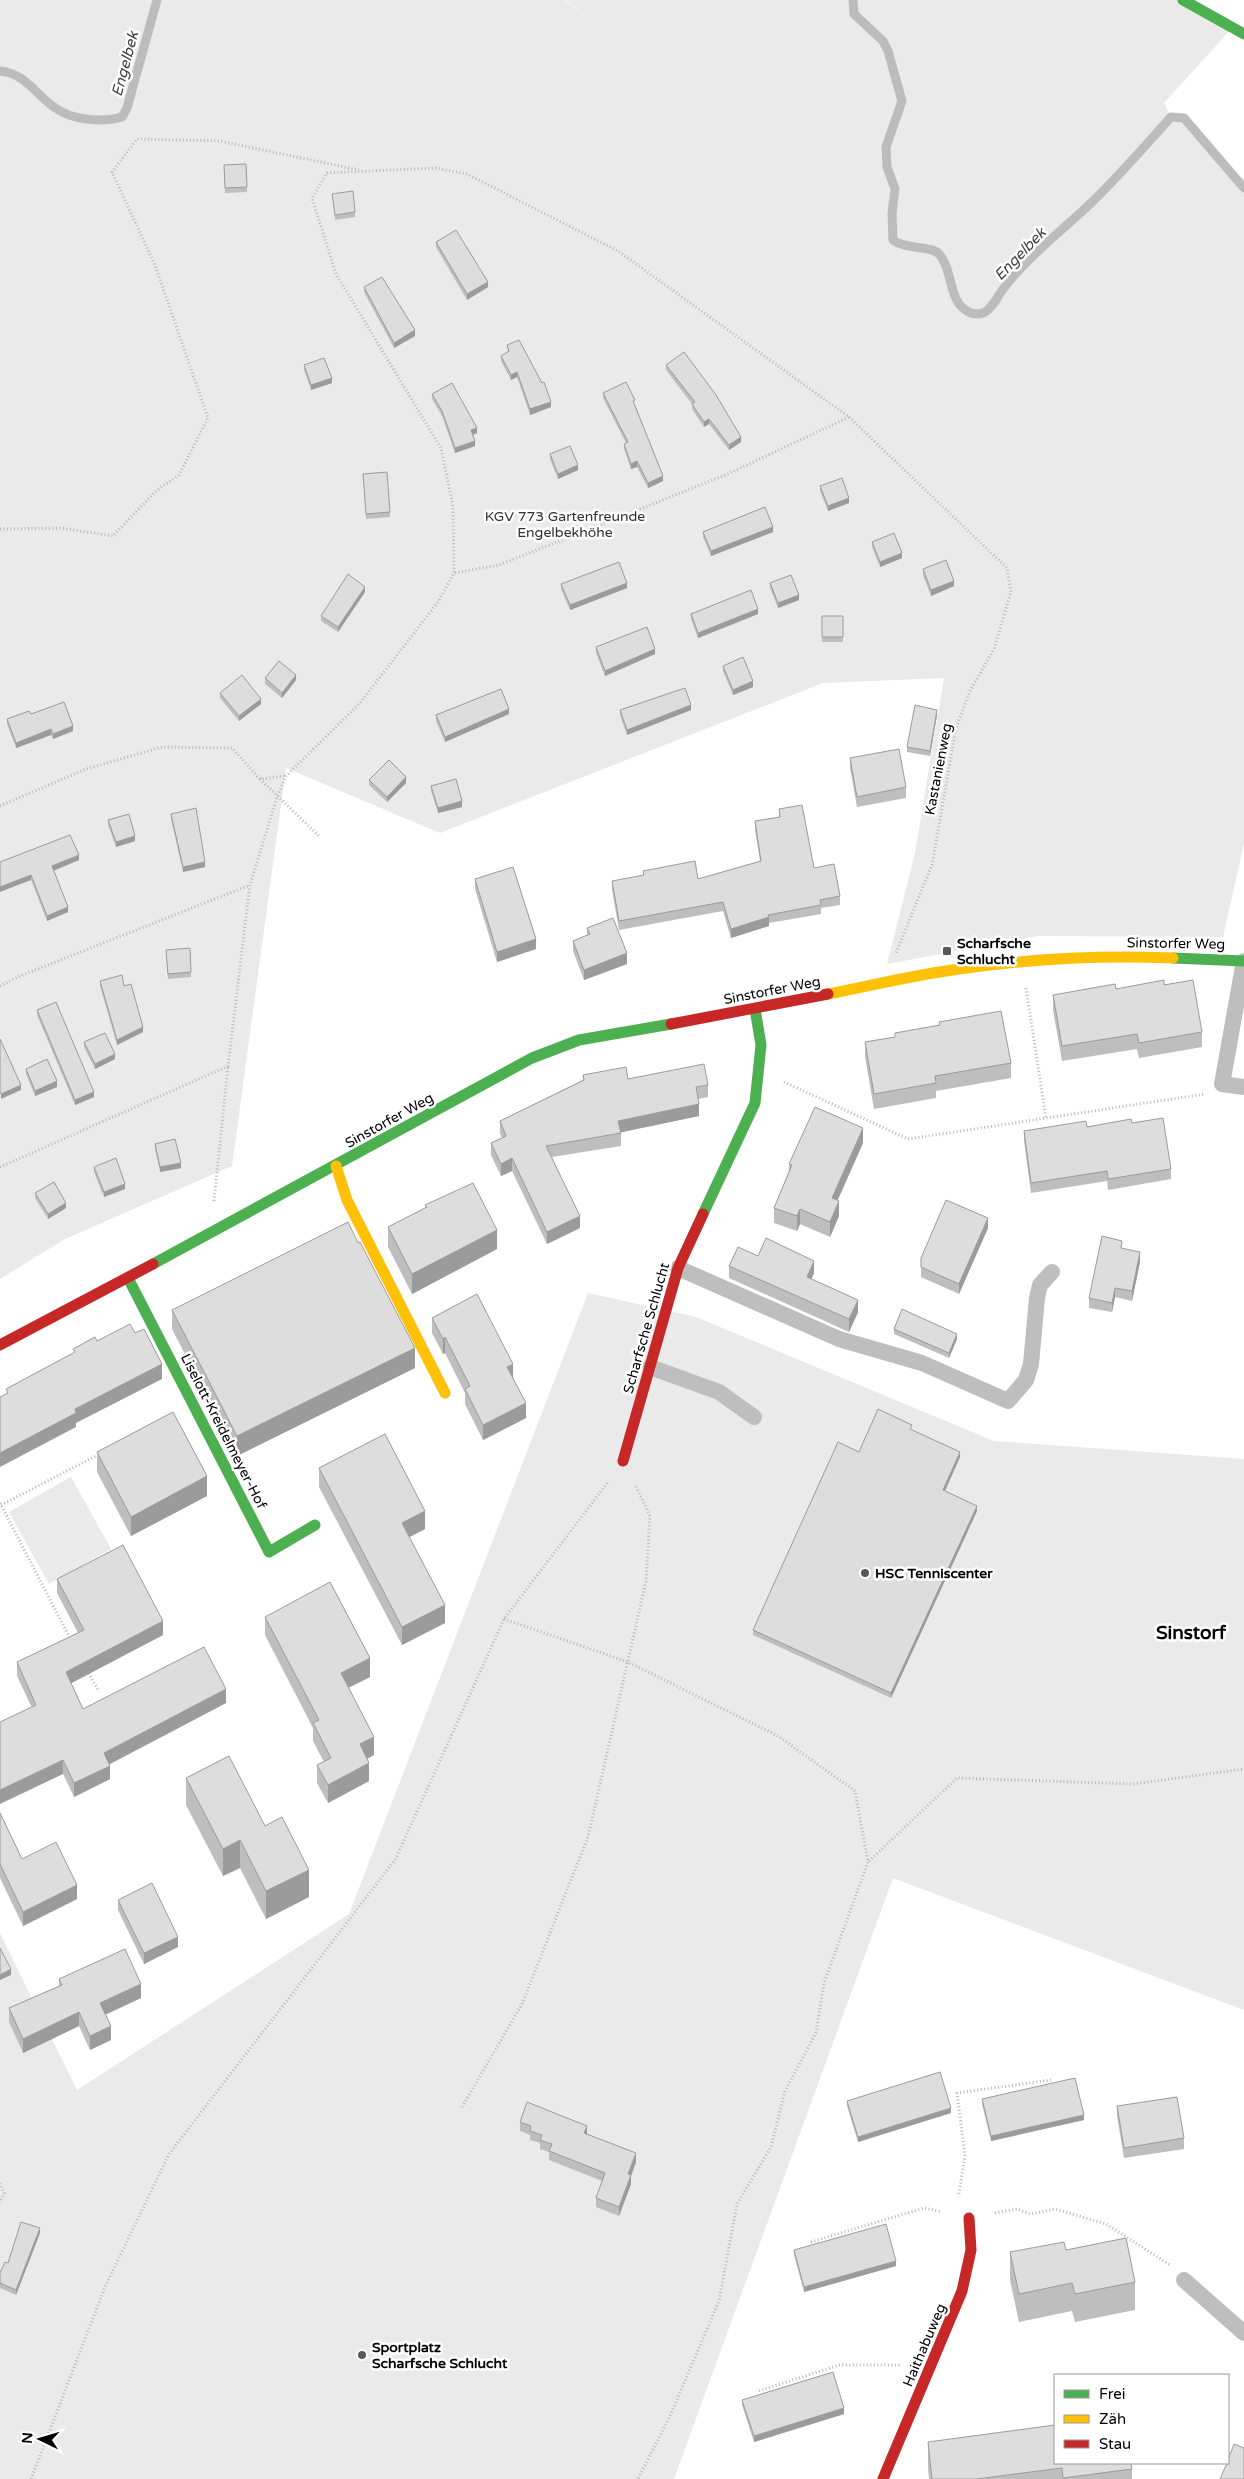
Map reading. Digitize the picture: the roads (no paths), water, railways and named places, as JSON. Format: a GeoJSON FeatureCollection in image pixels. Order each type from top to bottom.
{"type":"FeatureCollection","features":[{"type":"Feature","properties":{"kind":"street"},"geometry":{"type":"LineString","coordinates":[[1186,1],[1244,34]]}},
{"type":"Feature","properties":{"kind":"street","name":"Sinstorfer Weg"},"geometry":{"type":"LineString","coordinates":[[0,1345],[210,1234],[532,1058],[579,1040],[755,1009],[950,970],[1022,962],[1132,956],[1244,960]]}},
{"type":"Feature","properties":{"kind":"street","name":"Scharfsche Schlucht"},"geometry":{"type":"LineString","coordinates":[[623,1461],[678,1268],[755,1103],[761,1044],[755,1009]]}},
{"type":"Feature","properties":{"kind":"street","name":"Sinstorfer Weg"},"geometry":{"type":"LineString","coordinates":[[336,1166],[347,1200],[445,1393]]}},
{"type":"Feature","properties":{"kind":"street","name":"Liselott-Kreidelmeyer-Hof"},"geometry":{"type":"LineString","coordinates":[[128,1278],[269,1552],[315,1525]]}},
{"type":"Feature","properties":{"kind":"street","name":"Haithabuweg"},"geometry":{"type":"LineString","coordinates":[[883,2479],[962,2291],[968,2272],[971,2250],[969,2218]]}},
{"type":"Feature","properties":{"kind":"lane"},"geometry":{"type":"LineString","coordinates":[[1244,960],[1239,1013],[1222,1084],[1244,1088]]}},
{"type":"Feature","properties":{"kind":"lane"},"geometry":{"type":"LineString","coordinates":[[678,1268],[839,1339],[922,1363],[1008,1401],[1026,1380],[1031,1364],[1037,1298],[1040,1285],[1052,1272]]}},
{"type":"Feature","properties":{"kind":"lane"},"geometry":{"type":"LineString","coordinates":[[650,1367],[719,1392],[754,1417]]}},
{"type":"Feature","properties":{"kind":"lane"},"geometry":{"type":"LineString","coordinates":[[1184,2280],[1244,2333]]}},
{"type":"Feature","properties":{"kind":"waterway","name":"Engelbek"},"geometry":{"type":"LineString","coordinates":[[0,71],[17,76],[47,102],[69,115],[96,120],[122,117],[127,108],[157,0]]}},
{"type":"Feature","properties":{"kind":"waterway","name":"Engelbek"},"geometry":{"type":"LineString","coordinates":[[853,0],[854,14],[883,41],[888,51],[902,101],[886,147],[887,167],[895,189],[892,213],[893,240],[905,245],[930,249],[939,254],[947,269],[954,295],[963,309],[971,313],[977,314],[987,311],[1023,266],[1101,193],[1171,117],[1184,118],[1244,188]]}},
{"type":"Feature","properties":{"kind":"place","name":"Scharfsche Schlucht"},"geometry":{"type":"Point","coordinates":[947,951]}},
{"type":"Feature","properties":{"kind":"place","name":"HSC Tenniscenter"},"geometry":{"type":"Point","coordinates":[865,1573]}},
{"type":"Feature","properties":{"kind":"place","name":"Sportplatz Scharfsche Schlucht"},"geometry":{"type":"Point","coordinates":[362,2355]}},
{"type":"Feature","properties":{"kind":"district","name":"Sinstorf"},"geometry":{"type":"Point","coordinates":[1191,1632]}},
{"type":"Feature","properties":{"kind":"park label","name":"KGV 773 Gartenfreunde Engelbekhöhe"},"geometry":{"type":"Point","coordinates":[565,524]}}]}
